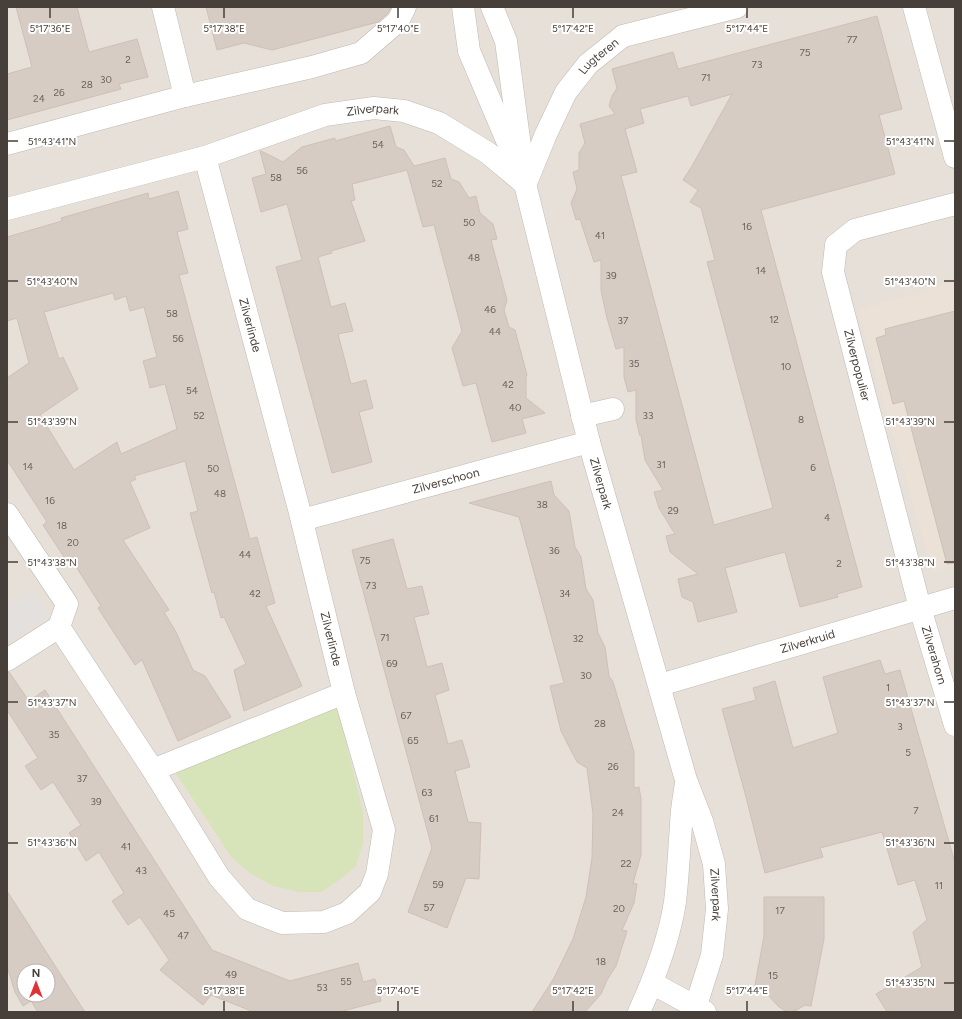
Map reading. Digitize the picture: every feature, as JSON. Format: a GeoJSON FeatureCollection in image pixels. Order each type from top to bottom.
{"type":"FeatureCollection","features":[{"type":"Feature","properties":{"kind":"street"},"geometry":{"type":"LineString","coordinates":[[163,7],[186,96]]}},
{"type":"Feature","properties":{"kind":"street"},"geometry":{"type":"LineString","coordinates":[[7,144],[186,96],[312,67],[361,53],[398,21],[405,7]]}},
{"type":"Feature","properties":{"kind":"street","name":"Zilverpark"},"geometry":{"type":"LineString","coordinates":[[463,7],[469,51],[525,184]]}},
{"type":"Feature","properties":{"kind":"street","name":"Zilverpark"},"geometry":{"type":"LineString","coordinates":[[492,7],[506,41],[525,184],[588,442],[660,685],[686,780],[702,821],[714,864],[717,909],[712,955],[698,1011]]}},
{"type":"Feature","properties":{"kind":"street","name":"Lugteren"},"geometry":{"type":"LineString","coordinates":[[525,184],[566,92],[588,64],[623,36],[737,7]]}},
{"type":"Feature","properties":{"kind":"street"},"geometry":{"type":"LineString","coordinates":[[914,7],[955,157]]}},
{"type":"Feature","properties":{"kind":"street","name":"Zilverpark"},"geometry":{"type":"LineString","coordinates":[[205,157],[325,115],[374,108],[404,111],[439,123],[488,153],[525,184]]}},
{"type":"Feature","properties":{"kind":"street"},"geometry":{"type":"LineString","coordinates":[[7,209],[205,157]]}},
{"type":"Feature","properties":{"kind":"street","name":"Zilverlinde"},"geometry":{"type":"LineString","coordinates":[[59,627],[152,770],[219,877],[247,909],[282,923],[324,922],[347,913],[370,892],[377,874],[384,830],[344,692],[302,520],[205,157]]}},
{"type":"Feature","properties":{"kind":"street","name":"Zilverpopulier"},"geometry":{"type":"LineString","coordinates":[[920,608],[833,272],[836,245],[855,230],[955,204]]}},
{"type":"Feature","properties":{"kind":"street"},"geometry":{"type":"LineString","coordinates":[[582,416],[613,409]]}},
{"type":"Feature","properties":{"kind":"street","name":"Zilverschoon"},"geometry":{"type":"LineString","coordinates":[[302,520],[588,442]]}},
{"type":"Feature","properties":{"kind":"street"},"geometry":{"type":"LineString","coordinates":[[7,514],[67,604],[59,627],[9,654]]}},
{"type":"Feature","properties":{"kind":"street","name":"Zilverkruid"},"geometry":{"type":"LineString","coordinates":[[660,685],[955,598]]}},
{"type":"Feature","properties":{"kind":"street","name":"Zilverahorn"},"geometry":{"type":"LineString","coordinates":[[920,608],[955,725]]}},
{"type":"Feature","properties":{"kind":"street"},"geometry":{"type":"LineString","coordinates":[[152,770],[344,692]]}},
{"type":"Feature","properties":{"kind":"street","name":"Zilverpark"},"geometry":{"type":"LineString","coordinates":[[639,1012],[652,983],[666,938],[674,903],[686,780]]}},
{"type":"Feature","properties":{"kind":"street"},"geometry":{"type":"LineString","coordinates":[[652,983],[698,1011]]}},
{"type":"Feature","properties":{"kind":"shaded area"},"geometry":{"type":"Polygon","coordinates":[[[7,7],[955,7],[955,1012],[7,1012],[7,7]]]}},
{"type":"Feature","properties":{"kind":"shaded area"},"geometry":{"type":"Polygon","coordinates":[[[955,282],[955,565],[932,571],[858,310],[955,282]]]}},
{"type":"Feature","properties":{"kind":"shaded area"},"geometry":{"type":"Polygon","coordinates":[[[32,591],[50,615],[12,640],[7,633],[7,596],[13,604],[32,591]]]}},
{"type":"Feature","properties":{"kind":"green space"},"geometry":{"type":"Polygon","coordinates":[[[335,697],[363,812],[363,843],[356,866],[342,878],[321,892],[299,892],[273,886],[250,873],[232,858],[171,766],[335,697]]]}},
{"type":"Feature","properties":{"kind":"building"},"geometry":{"type":"Polygon","coordinates":[[[16,7],[77,7],[89,52],[137,39],[148,77],[119,84],[121,89],[7,120],[7,74],[32,67],[16,7]]]}},
{"type":"Feature","properties":{"kind":"building"},"geometry":{"type":"Polygon","coordinates":[[[206,7],[391,7],[388,13],[378,22],[272,50],[244,43],[217,50],[206,7]]]}},
{"type":"Feature","properties":{"kind":"building"},"geometry":{"type":"Polygon","coordinates":[[[877,16],[902,109],[879,115],[895,174],[761,210],[862,587],[837,594],[838,597],[800,607],[785,552],[725,568],[737,612],[698,622],[693,602],[682,597],[678,579],[698,574],[670,552],[666,536],[675,534],[659,508],[654,492],[663,490],[645,460],[641,435],[640,436],[636,420],[636,390],[628,392],[624,377],[624,347],[616,349],[607,318],[601,290],[601,260],[594,262],[580,219],[576,220],[571,203],[577,189],[573,172],[579,170],[579,153],[585,143],[580,124],[615,114],[609,106],[612,96],[617,88],[612,69],[673,52],[678,69],[877,16]],[[732,94],[691,106],[688,96],[640,109],[644,123],[625,129],[637,172],[621,176],[714,525],[773,508],[707,262],[715,260],[701,208],[690,202],[698,190],[683,180],[732,94]]]}},
{"type":"Feature","properties":{"kind":"building"},"geometry":{"type":"Polygon","coordinates":[[[390,126],[396,147],[404,150],[414,166],[445,158],[451,179],[459,182],[469,198],[476,196],[480,213],[493,224],[497,239],[491,240],[507,300],[504,310],[509,327],[515,330],[527,375],[526,398],[545,413],[522,419],[526,433],[492,442],[476,383],[463,386],[452,348],[462,331],[434,225],[423,227],[407,170],[352,184],[355,200],[351,201],[365,241],[331,251],[332,253],[318,257],[331,307],[345,303],[353,331],[338,334],[351,384],[366,380],[373,408],[359,412],[372,462],[332,473],[276,267],[302,260],[287,204],[261,212],[252,178],[266,174],[260,151],[283,162],[302,147],[335,138],[335,141],[390,126]]]}},
{"type":"Feature","properties":{"kind":"building"},"geometry":{"type":"Polygon","coordinates":[[[178,191],[188,229],[177,232],[188,273],[179,275],[250,539],[257,537],[275,603],[266,606],[302,686],[244,711],[234,670],[246,664],[224,617],[221,618],[214,592],[212,593],[190,513],[198,511],[185,461],[134,476],[136,479],[130,482],[150,528],[123,540],[169,610],[164,612],[176,632],[193,670],[205,676],[231,717],[178,741],[142,660],[135,665],[98,608],[101,606],[70,557],[66,560],[43,525],[47,522],[7,460],[7,378],[29,363],[17,318],[7,321],[7,237],[62,221],[61,218],[148,193],[149,199],[178,191]],[[113,293],[44,312],[59,359],[63,357],[78,389],[40,415],[74,470],[117,442],[121,454],[177,429],[165,384],[150,388],[143,361],[157,357],[144,307],[130,311],[126,296],[115,300],[113,293]]]}},
{"type":"Feature","properties":{"kind":"building"},"geometry":{"type":"Polygon","coordinates":[[[955,311],[955,563],[947,564],[904,401],[893,404],[876,338],[886,335],[885,329],[955,311]]]}},
{"type":"Feature","properties":{"kind":"building"},"geometry":{"type":"Polygon","coordinates":[[[551,481],[554,495],[569,511],[575,547],[581,557],[586,589],[593,600],[598,633],[605,647],[609,676],[613,682],[634,752],[634,788],[639,787],[641,799],[641,855],[633,883],[637,884],[634,903],[622,930],[627,931],[616,966],[607,980],[601,994],[585,1012],[532,1012],[554,978],[573,939],[586,897],[592,858],[593,814],[587,768],[577,762],[561,731],[550,686],[564,683],[519,517],[469,503],[551,481]]]}},
{"type":"Feature","properties":{"kind":"building"},"geometry":{"type":"Polygon","coordinates":[[[393,539],[407,589],[422,586],[429,614],[414,617],[427,667],[442,663],[449,690],[435,695],[448,744],[462,740],[470,767],[455,771],[468,822],[481,823],[479,879],[466,878],[447,928],[408,912],[432,848],[352,550],[393,539]]]}},
{"type":"Feature","properties":{"kind":"building"},"geometry":{"type":"Polygon","coordinates":[[[880,660],[885,674],[900,670],[955,863],[955,1012],[887,1012],[876,994],[922,967],[913,932],[927,920],[915,880],[898,885],[882,832],[820,848],[823,857],[765,873],[722,709],[756,700],[753,688],[775,681],[793,748],[838,733],[823,677],[880,660]]]}},
{"type":"Feature","properties":{"kind":"building"},"geometry":{"type":"Polygon","coordinates":[[[7,672],[9,672],[29,701],[45,690],[212,950],[290,981],[358,963],[363,982],[375,979],[381,1001],[339,1012],[254,1012],[211,995],[203,1005],[160,970],[169,960],[140,917],[128,925],[112,901],[124,893],[99,852],[86,861],[69,833],[81,825],[53,782],[41,790],[25,766],[38,758],[7,710],[7,672]]]}},
{"type":"Feature","properties":{"kind":"building"},"geometry":{"type":"Polygon","coordinates":[[[7,891],[53,963],[16,963],[16,994],[7,966],[7,891]]]}},
{"type":"Feature","properties":{"kind":"building"},"geometry":{"type":"Polygon","coordinates":[[[764,897],[824,897],[824,939],[811,1006],[805,1005],[793,1012],[785,1011],[767,994],[769,987],[755,985],[764,936],[764,897]]]}},
{"type":"Feature","properties":{"kind":"building"},"geometry":{"type":"Polygon","coordinates":[[[56,967],[85,1012],[38,1012],[32,1003],[56,1003],[56,967]]]}}]}
